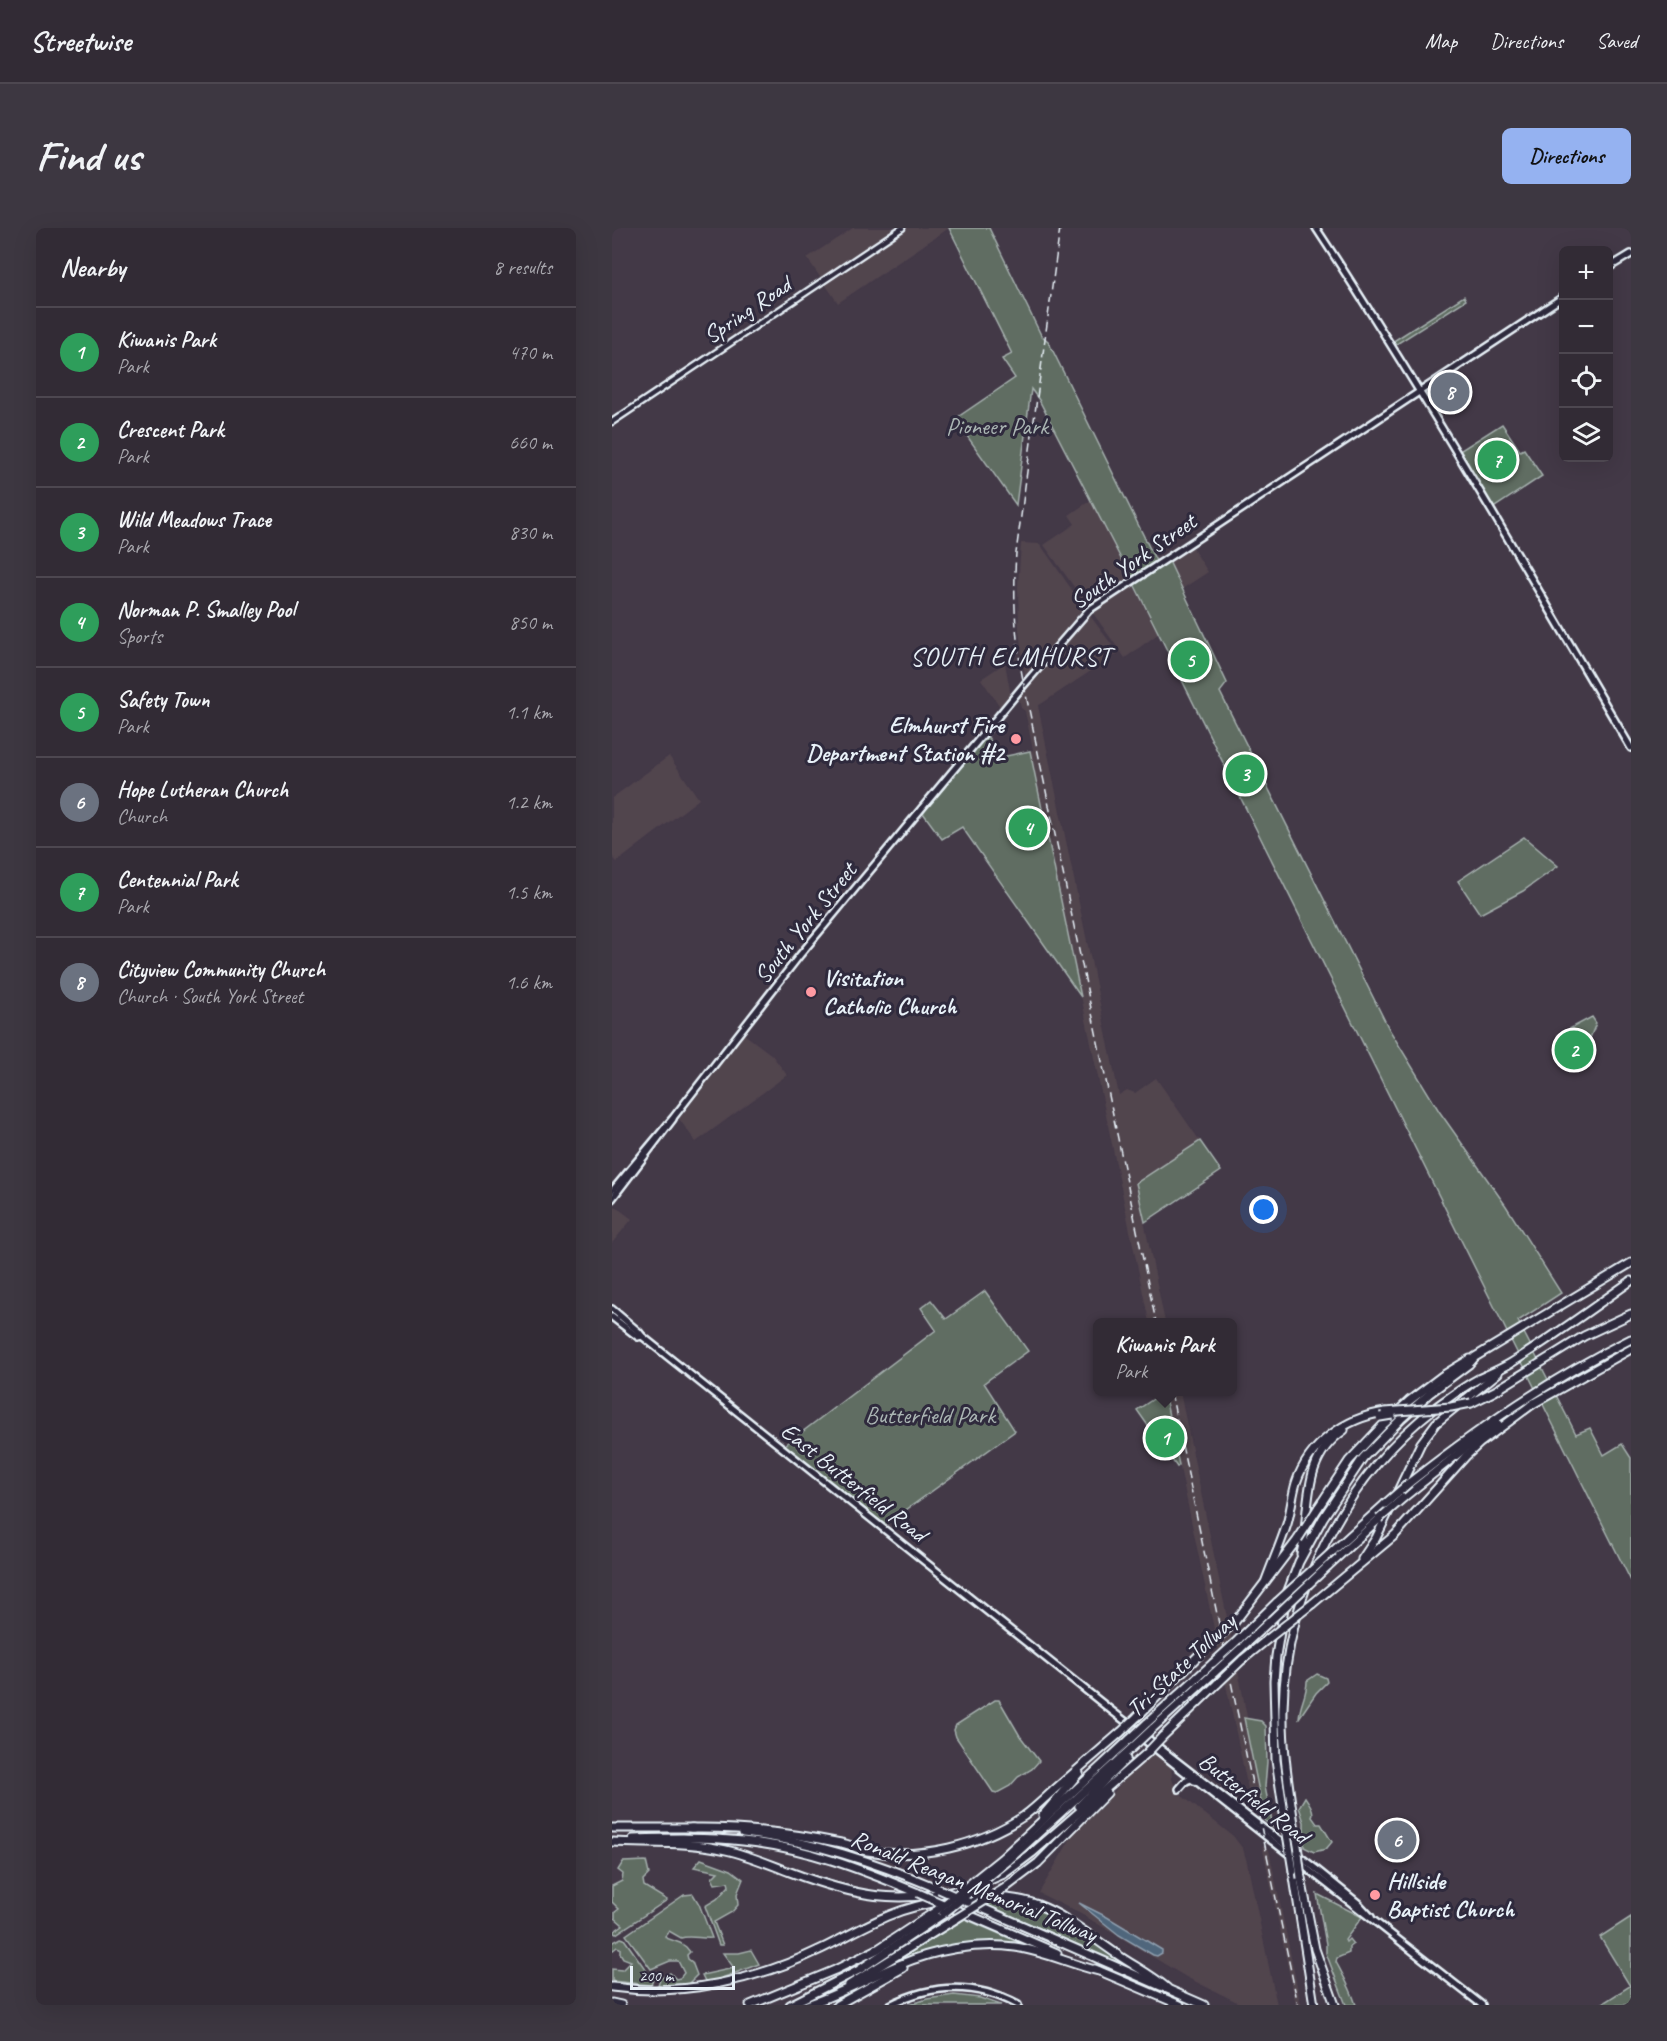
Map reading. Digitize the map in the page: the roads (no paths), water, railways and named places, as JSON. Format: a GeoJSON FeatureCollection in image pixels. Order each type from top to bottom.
{"type":"FeatureCollection","features":[{"type":"Feature","properties":{"kind":"highway"},"geometry":{"type":"LineString","coordinates":[[691,1828],[771,1831],[844,1843],[864,1851],[927,1852],[961,1846],[988,1835],[1024,1815],[1121,1732],[1234,1623],[1298,1539],[1349,1461],[1408,1401],[1442,1376],[1631,1263]]}},
{"type":"Feature","properties":{"kind":"highway"},"geometry":{"type":"LineString","coordinates":[[1342,1580],[1358,1564],[1376,1538],[1410,1463],[1429,1432],[1444,1415],[1512,1363],[1631,1281]]}},
{"type":"Feature","properties":{"kind":"highway"},"geometry":{"type":"LineString","coordinates":[[1266,1580],[1287,1523],[1299,1476],[1309,1457],[1325,1439],[1344,1426],[1367,1416],[1471,1403],[1584,1336],[1631,1314]]}},
{"type":"Feature","properties":{"kind":"highway","name":"Tri-State Tollway"},"geometry":{"type":"LineString","coordinates":[[790,2005],[859,1970],[940,1913],[1005,1860],[1135,1743],[1213,1663],[1277,1602],[1409,1483],[1475,1432],[1550,1382],[1631,1339]]}},
{"type":"Feature","properties":{"kind":"highway","name":"Tri-State Tollway"},"geometry":{"type":"LineString","coordinates":[[1151,1728],[1215,1672],[1379,1519],[1474,1441],[1555,1390],[1631,1349]]}},
{"type":"Feature","properties":{"kind":"highway"},"geometry":{"type":"LineString","coordinates":[[1314,2005],[1276,1760],[1274,1681],[1286,1596],[1299,1562],[1323,1518],[1363,1458],[1401,1419],[1475,1357]]}},
{"type":"Feature","properties":{"kind":"highway"},"geometry":{"type":"LineString","coordinates":[[1335,2005],[1315,1949],[1301,1878],[1284,1745],[1284,1677],[1293,1625],[1316,1564],[1336,1524],[1372,1469],[1403,1435],[1456,1392],[1512,1363]]}},
{"type":"Feature","properties":{"kind":"highway"},"geometry":{"type":"LineString","coordinates":[[808,2005],[852,1983],[1005,1888],[1038,1863],[1162,1737],[1242,1660],[1403,1528],[1466,1456],[1534,1403]]}},
{"type":"Feature","properties":{"kind":"highway"},"geometry":{"type":"LineString","coordinates":[[1299,1562],[1307,1495],[1319,1459],[1330,1442],[1347,1428],[1382,1415]]}},
{"type":"Feature","properties":{"kind":"highway"},"geometry":{"type":"LineString","coordinates":[[1041,1845],[1151,1728]]}},
{"type":"Feature","properties":{"kind":"highway","name":"Tri-State Tollway"},"geometry":{"type":"LineString","coordinates":[[1005,1860],[1028,1834],[1098,1767],[1135,1743]]}},
{"type":"Feature","properties":{"kind":"highway"},"geometry":{"type":"LineString","coordinates":[[612,1841],[713,1847],[743,1855],[847,1892],[876,1897],[899,1898],[938,1894],[968,1888],[1011,1869],[1147,1752]]}},
{"type":"Feature","properties":{"kind":"highway"},"geometry":{"type":"LineString","coordinates":[[1028,1834],[1092,1757]]}},
{"type":"Feature","properties":{"kind":"highway","name":"Ronald Reagan Memorial Tollway"},"geometry":{"type":"LineString","coordinates":[[612,1828],[691,1828],[769,1836],[820,1846],[879,1864],[1204,2005]]}},
{"type":"Feature","properties":{"kind":"highway","name":"Ronald Reagan Memorial Tollway"},"geometry":{"type":"LineString","coordinates":[[612,1841],[705,1838],[764,1844],[829,1859],[918,1893],[1180,2005]]}},
{"type":"Feature","properties":{"kind":"highway"},"geometry":{"type":"LineString","coordinates":[[612,1987],[669,1990],[694,1988],[742,1978],[790,1964],[896,1911],[972,1897],[1002,1896],[1035,1903],[1060,1915],[1167,1988]]}},
{"type":"Feature","properties":{"kind":"highway","name":"Tri-State Tollway"},"geometry":{"type":"LineString","coordinates":[[750,2005],[808,1983],[862,1957],[940,1913]]}},
{"type":"Feature","properties":{"kind":"highway"},"geometry":{"type":"LineString","coordinates":[[808,2005],[837,1995],[898,1965],[941,1953],[977,1947],[1015,1947],[1044,1953],[1098,1971]]}},
{"type":"Feature","properties":{"kind":"highway"},"geometry":{"type":"LineString","coordinates":[[837,2005],[899,1970],[941,1953]]}},
{"type":"Feature","properties":{"kind":"highway"},"geometry":{"type":"LineString","coordinates":[[612,2002],[621,2005]]}},
{"type":"Feature","properties":{"kind":"main road"},"geometry":{"type":"LineString","coordinates":[[1316,228],[1363,300],[1631,748]]}},
{"type":"Feature","properties":{"kind":"main road"},"geometry":{"type":"LineString","coordinates":[[1613,265],[1631,254]]}},
{"type":"Feature","properties":{"kind":"main road","name":"South York Street"},"geometry":{"type":"LineString","coordinates":[[612,1191],[673,1118],[800,955],[1089,610],[1559,300]]}},
{"type":"Feature","properties":{"kind":"main road","name":"South York Street"},"geometry":{"type":"LineString","coordinates":[[612,1199],[664,1133],[673,1118]]}},
{"type":"Feature","properties":{"kind":"main road","name":"East Butterfield Road"},"geometry":{"type":"LineString","coordinates":[[612,1309],[642,1336],[1043,1656]]}},
{"type":"Feature","properties":{"kind":"main road","name":"East Butterfield Road"},"geometry":{"type":"LineString","coordinates":[[612,1317],[638,1337],[642,1336]]}},
{"type":"Feature","properties":{"kind":"main road","name":"Butterfield Road"},"geometry":{"type":"LineString","coordinates":[[1043,1656],[1316,1869],[1358,1903],[1371,1917]]}},
{"type":"Feature","properties":{"kind":"main road","name":"Butterfield Road"},"geometry":{"type":"LineString","coordinates":[[1112,1711],[1196,1782],[1482,2005]]}},
{"type":"Feature","properties":{"kind":"main road"},"geometry":{"type":"LineString","coordinates":[[1179,1789],[1186,1780],[1191,1779],[1196,1782]]}},
{"type":"Feature","properties":{"kind":"main road"},"geometry":{"type":"LineString","coordinates":[[890,2005],[925,1991],[949,1987],[989,1992],[1018,2005]]}},
{"type":"Feature","properties":{"kind":"street","name":"Spring Road"},"geometry":{"type":"LineString","coordinates":[[612,422],[902,228]]}},
{"type":"Feature","properties":{"kind":"water"},"geometry":{"type":"Polygon","coordinates":[[[1079,1903],[1162,1950],[1162,1953],[1157,1956],[1153,1955],[1119,1935],[1079,1903]]]}},
{"type":"Feature","properties":{"kind":"railway"},"geometry":{"type":"LineString","coordinates":[[1060,228],[1016,553],[1017,636],[1024,685],[1155,1318]]}},
{"type":"Feature","properties":{"kind":"railway"},"geometry":{"type":"LineString","coordinates":[[1172,1396],[1298,2005]]}},
{"type":"Feature","properties":{"kind":"place","name":"Cityview Community Church"},"geometry":{"type":"Point","coordinates":[1450,392]}},
{"type":"Feature","properties":{"kind":"place","name":"Centennial Park"},"geometry":{"type":"Point","coordinates":[1497,460]}},
{"type":"Feature","properties":{"kind":"place","name":"Safety Town"},"geometry":{"type":"Point","coordinates":[1190,660]}},
{"type":"Feature","properties":{"kind":"place","name":"Elmhurst Fire Department Station #2"},"geometry":{"type":"Point","coordinates":[1016,739]}},
{"type":"Feature","properties":{"kind":"place","name":"Wild Meadows Trace"},"geometry":{"type":"Point","coordinates":[1245,774]}},
{"type":"Feature","properties":{"kind":"place","name":"Norman P. Smalley Pool"},"geometry":{"type":"Point","coordinates":[1028,828]}},
{"type":"Feature","properties":{"kind":"place","name":"Visitation Catholic Church"},"geometry":{"type":"Point","coordinates":[811,992]}},
{"type":"Feature","properties":{"kind":"place","name":"Crescent Park"},"geometry":{"type":"Point","coordinates":[1574,1050]}},
{"type":"Feature","properties":{"kind":"place","name":"Kiwanis Park"},"geometry":{"type":"Point","coordinates":[1165,1438]}},
{"type":"Feature","properties":{"kind":"place","name":"Hope Lutheran Church"},"geometry":{"type":"Point","coordinates":[1397,1840]}},
{"type":"Feature","properties":{"kind":"place","name":"Hillside Baptist Church"},"geometry":{"type":"Point","coordinates":[1375,1895]}},
{"type":"Feature","properties":{"kind":"district","name":"SOUTH ELMHURST"},"geometry":{"type":"Point","coordinates":[1011,656]}},
{"type":"Feature","properties":{"kind":"park label","name":"Pioneer Park"},"geometry":{"type":"Point","coordinates":[997,426]}},
{"type":"Feature","properties":{"kind":"park label","name":"Butterfield Park"},"geometry":{"type":"Point","coordinates":[930,1415]}}]}
